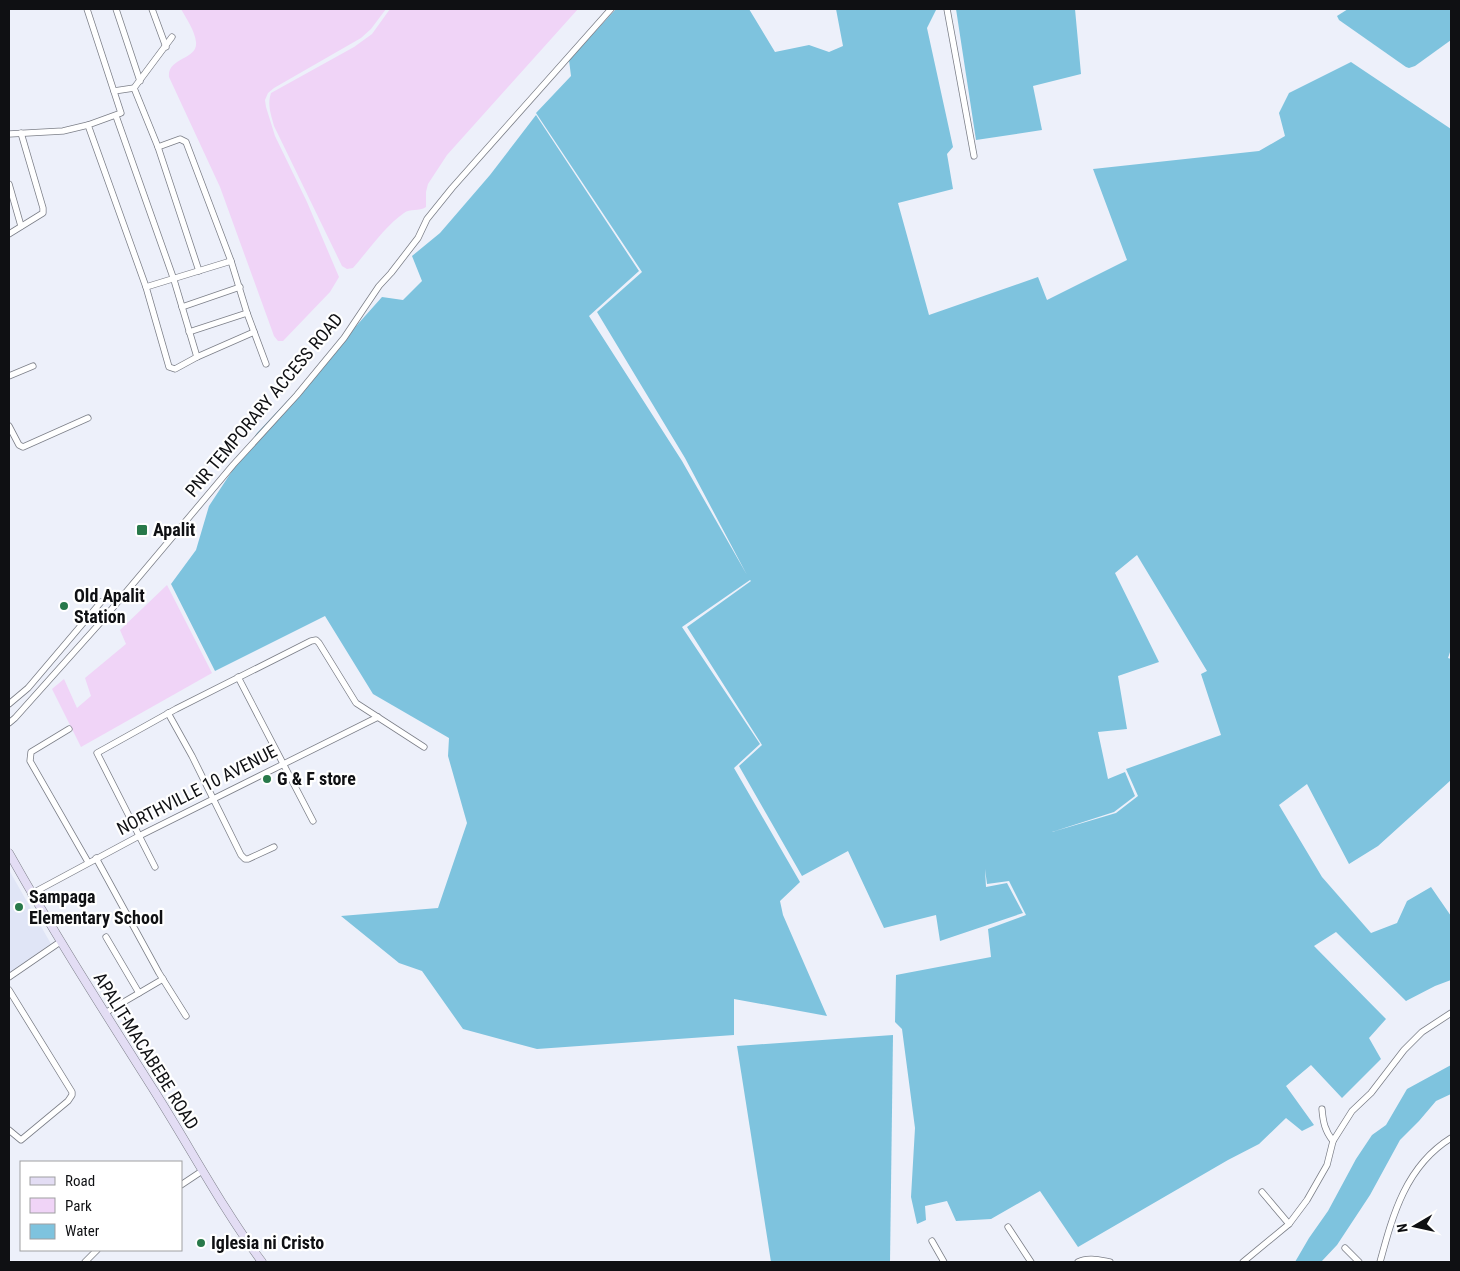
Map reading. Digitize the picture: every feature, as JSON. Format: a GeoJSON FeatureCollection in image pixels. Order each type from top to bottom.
{"type":"FeatureCollection","features":[{"type":"Feature","properties":{"kind":"main road","name":"APALIT-MACABEBE ROAD"},"geometry":{"type":"LineString","coordinates":[[9,853],[60,942],[259,1261]]}},
{"type":"Feature","properties":{"kind":"street"},"geometry":{"type":"LineString","coordinates":[[9,134],[63,131],[88,126],[121,113],[87,9]]}},
{"type":"Feature","properties":{"kind":"street"},"geometry":{"type":"LineString","coordinates":[[116,9],[140,81]]}},
{"type":"Feature","properties":{"kind":"street"},"geometry":{"type":"LineString","coordinates":[[152,9],[166,47]]}},
{"type":"Feature","properties":{"kind":"street","name":"PNR TEMPORARY ACCESS ROAD"},"geometry":{"type":"LineString","coordinates":[[9,723],[100,624],[233,464],[308,381],[344,338],[379,286],[418,238],[427,219],[452,188],[611,9]]}},
{"type":"Feature","properties":{"kind":"street"},"geometry":{"type":"LineString","coordinates":[[946,9],[974,156]]}},
{"type":"Feature","properties":{"kind":"street"},"geometry":{"type":"LineString","coordinates":[[114,91],[134,88],[172,37]]}},
{"type":"Feature","properties":{"kind":"street"},"geometry":{"type":"LineString","coordinates":[[134,88],[158,147],[199,271]]}},
{"type":"Feature","properties":{"kind":"street"},"geometry":{"type":"LineString","coordinates":[[116,116],[174,280],[197,357]]}},
{"type":"Feature","properties":{"kind":"street"},"geometry":{"type":"LineString","coordinates":[[88,126],[146,287],[169,367],[176,369],[197,357],[254,332]]}},
{"type":"Feature","properties":{"kind":"street"},"geometry":{"type":"LineString","coordinates":[[9,234],[43,213],[21,134]]}},
{"type":"Feature","properties":{"kind":"street"},"geometry":{"type":"LineString","coordinates":[[158,147],[180,139],[186,142],[231,261],[247,313],[266,364]]}},
{"type":"Feature","properties":{"kind":"street"},"geometry":{"type":"LineString","coordinates":[[9,184],[21,226]]}},
{"type":"Feature","properties":{"kind":"street"},"geometry":{"type":"LineString","coordinates":[[146,287],[231,261]]}},
{"type":"Feature","properties":{"kind":"street"},"geometry":{"type":"LineString","coordinates":[[182,307],[240,287]]}},
{"type":"Feature","properties":{"kind":"street"},"geometry":{"type":"LineString","coordinates":[[188,332],[247,313]]}},
{"type":"Feature","properties":{"kind":"street"},"geometry":{"type":"LineString","coordinates":[[9,376],[33,366]]}},
{"type":"Feature","properties":{"kind":"street"},"geometry":{"type":"LineString","coordinates":[[9,428],[19,445],[23,447],[88,418]]}},
{"type":"Feature","properties":{"kind":"street"},"geometry":{"type":"LineString","coordinates":[[9,704],[28,688],[101,602]]}},
{"type":"Feature","properties":{"kind":"street"},"geometry":{"type":"LineString","coordinates":[[155,867],[97,753],[238,677],[311,641],[316,640],[356,703],[424,747]]}},
{"type":"Feature","properties":{"kind":"street"},"geometry":{"type":"LineString","coordinates":[[238,677],[313,821]]}},
{"type":"Feature","properties":{"kind":"street"},"geometry":{"type":"LineString","coordinates":[[168,714],[245,859],[274,847]]}},
{"type":"Feature","properties":{"kind":"street","name":"NORTHVILLE 10 AVENUE"},"geometry":{"type":"LineString","coordinates":[[31,894],[88,862],[213,798],[378,717]]}},
{"type":"Feature","properties":{"kind":"street"},"geometry":{"type":"LineString","coordinates":[[69,729],[31,752],[30,761],[88,862]]}},
{"type":"Feature","properties":{"kind":"street"},"geometry":{"type":"LineString","coordinates":[[96,858],[163,979],[186,1016]]}},
{"type":"Feature","properties":{"kind":"street"},"geometry":{"type":"LineString","coordinates":[[106,937],[139,993]]}},
{"type":"Feature","properties":{"kind":"street"},"geometry":{"type":"LineString","coordinates":[[9,977],[60,942]]}},
{"type":"Feature","properties":{"kind":"street"},"geometry":{"type":"LineString","coordinates":[[105,1013],[163,979]]}},
{"type":"Feature","properties":{"kind":"street"},"geometry":{"type":"LineString","coordinates":[[9,990],[72,1092],[68,1102],[21,1140],[9,1130]]}},
{"type":"Feature","properties":{"kind":"street"},"geometry":{"type":"LineString","coordinates":[[1244,1262],[1289,1224],[1307,1200],[1327,1165],[1333,1141],[1352,1111],[1371,1093],[1404,1050],[1422,1032],[1451,1013]]}},
{"type":"Feature","properties":{"kind":"street"},"geometry":{"type":"LineString","coordinates":[[1322,1109],[1323,1122],[1333,1141]]}},
{"type":"Feature","properties":{"kind":"street"},"geometry":{"type":"LineString","coordinates":[[1380,1262],[1390,1223],[1405,1187],[1429,1156],[1440,1145],[1451,1138]]}},
{"type":"Feature","properties":{"kind":"street"},"geometry":{"type":"LineString","coordinates":[[182,1184],[202,1171]]}},
{"type":"Feature","properties":{"kind":"street"},"geometry":{"type":"LineString","coordinates":[[1262,1192],[1289,1224]]}},
{"type":"Feature","properties":{"kind":"street"},"geometry":{"type":"LineString","coordinates":[[1008,1226],[1032,1262]]}},
{"type":"Feature","properties":{"kind":"street"},"geometry":{"type":"LineString","coordinates":[[932,1241],[944,1262]]}},
{"type":"Feature","properties":{"kind":"street"},"geometry":{"type":"LineString","coordinates":[[1344,1248],[1359,1262]]}},
{"type":"Feature","properties":{"kind":"street"},"geometry":{"type":"LineString","coordinates":[[85,1262],[96,1251]]}},
{"type":"Feature","properties":{"kind":"street"},"geometry":{"type":"LineString","coordinates":[[1078,1262],[1098,1259],[1110,1262]]}},
{"type":"Feature","properties":{"kind":"shaded area","name":"Sampaga Elementary School"},"geometry":{"type":"Polygon","coordinates":[[[9,870],[51,944],[9,974],[9,870]]]}},
{"type":"Feature","properties":{"kind":"green space"},"geometry":{"type":"Polygon","coordinates":[[[181,9],[386,9],[371,29],[361,38],[274,88],[268,93],[265,100],[275,136],[307,202],[339,277],[330,292],[283,341],[278,341],[274,336],[220,187],[169,77],[173,66],[188,56],[195,48],[194,33],[181,9]]]}},
{"type":"Feature","properties":{"kind":"green space"},"geometry":{"type":"Polygon","coordinates":[[[390,9],[578,9],[447,155],[428,184],[426,207],[406,212],[397,218],[353,268],[347,269],[342,266],[274,126],[269,102],[271,93],[354,47],[372,34],[390,9]]]}},
{"type":"Feature","properties":{"kind":"green space"},"geometry":{"type":"Polygon","coordinates":[[[167,585],[212,673],[81,747],[52,689],[64,679],[77,708],[91,696],[85,678],[126,644],[120,630],[167,585]]]}},
{"type":"Feature","properties":{"kind":"water"},"geometry":{"type":"Polygon","coordinates":[[[616,9],[749,9],[775,52],[809,45],[829,52],[843,46],[836,9],[938,9],[927,28],[953,147],[947,154],[953,189],[898,203],[929,315],[1038,277],[1047,300],[1127,260],[1093,169],[1259,151],[1285,136],[1279,113],[1289,93],[1351,62],[1451,129],[1451,649],[1448,658],[1451,659],[1451,780],[1378,846],[1349,864],[1307,784],[1279,805],[1322,877],[1371,933],[1397,923],[1407,901],[1431,887],[1451,916],[1451,980],[1406,1001],[1336,932],[1314,946],[1386,1019],[1369,1038],[1381,1059],[1342,1098],[1311,1065],[1286,1086],[1314,1125],[1302,1131],[1286,1118],[1259,1144],[1078,1247],[1040,1191],[991,1219],[956,1221],[947,1201],[925,1206],[926,1220],[917,1224],[911,1197],[915,1128],[902,1029],[895,1022],[896,975],[991,957],[988,929],[1026,915],[1009,881],[987,884],[985,869],[986,887],[1007,883],[1023,913],[940,941],[936,915],[884,928],[848,851],[802,876],[739,766],[762,745],[687,627],[750,580],[682,627],[760,744],[734,768],[800,882],[780,901],[783,915],[827,1016],[734,999],[734,1035],[537,1049],[463,1029],[422,971],[399,963],[341,916],[438,908],[467,823],[448,756],[449,738],[373,694],[325,616],[215,671],[171,584],[196,550],[209,506],[257,433],[382,297],[403,300],[422,281],[412,256],[440,233],[490,175],[536,115],[639,271],[589,316],[682,461],[747,575],[685,458],[597,312],[642,272],[536,113],[571,76],[569,60],[616,9]],[[1137,555],[1115,573],[1159,662],[1118,676],[1127,729],[1098,732],[1108,779],[1125,772],[1135,796],[1114,812],[1052,832],[1116,813],[1138,796],[1126,769],[1221,735],[1201,674],[1207,671],[1137,555]]]}},
{"type":"Feature","properties":{"kind":"water"},"geometry":{"type":"Polygon","coordinates":[[[956,9],[1075,9],[1081,74],[1033,86],[1042,130],[976,140],[956,9]]]}},
{"type":"Feature","properties":{"kind":"water"},"geometry":{"type":"Polygon","coordinates":[[[1348,9],[1451,9],[1451,40],[1415,66],[1409,68],[1339,20],[1337,16],[1348,9]]]}},
{"type":"Feature","properties":{"kind":"water"},"geometry":{"type":"Polygon","coordinates":[[[893,1035],[890,1262],[771,1262],[737,1046],[893,1035]]]}},
{"type":"Feature","properties":{"kind":"water"},"geometry":{"type":"Polygon","coordinates":[[[1451,1065],[1451,1094],[1436,1101],[1400,1140],[1370,1195],[1337,1245],[1321,1262],[1295,1262],[1328,1211],[1356,1159],[1372,1135],[1386,1125],[1407,1089],[1451,1065]]]}},
{"type":"Feature","properties":{"kind":"place","name":"Apalit"},"geometry":{"type":"Point","coordinates":[142,530]}},
{"type":"Feature","properties":{"kind":"place","name":"Old Apalit Station"},"geometry":{"type":"Point","coordinates":[64,606]}},
{"type":"Feature","properties":{"kind":"place","name":"G & F store"},"geometry":{"type":"Point","coordinates":[267,779]}},
{"type":"Feature","properties":{"kind":"place","name":"Sampaga Elementary School"},"geometry":{"type":"Point","coordinates":[19,907]}},
{"type":"Feature","properties":{"kind":"place","name":"Iglesia ni Cristo"},"geometry":{"type":"Point","coordinates":[201,1243]}}]}
